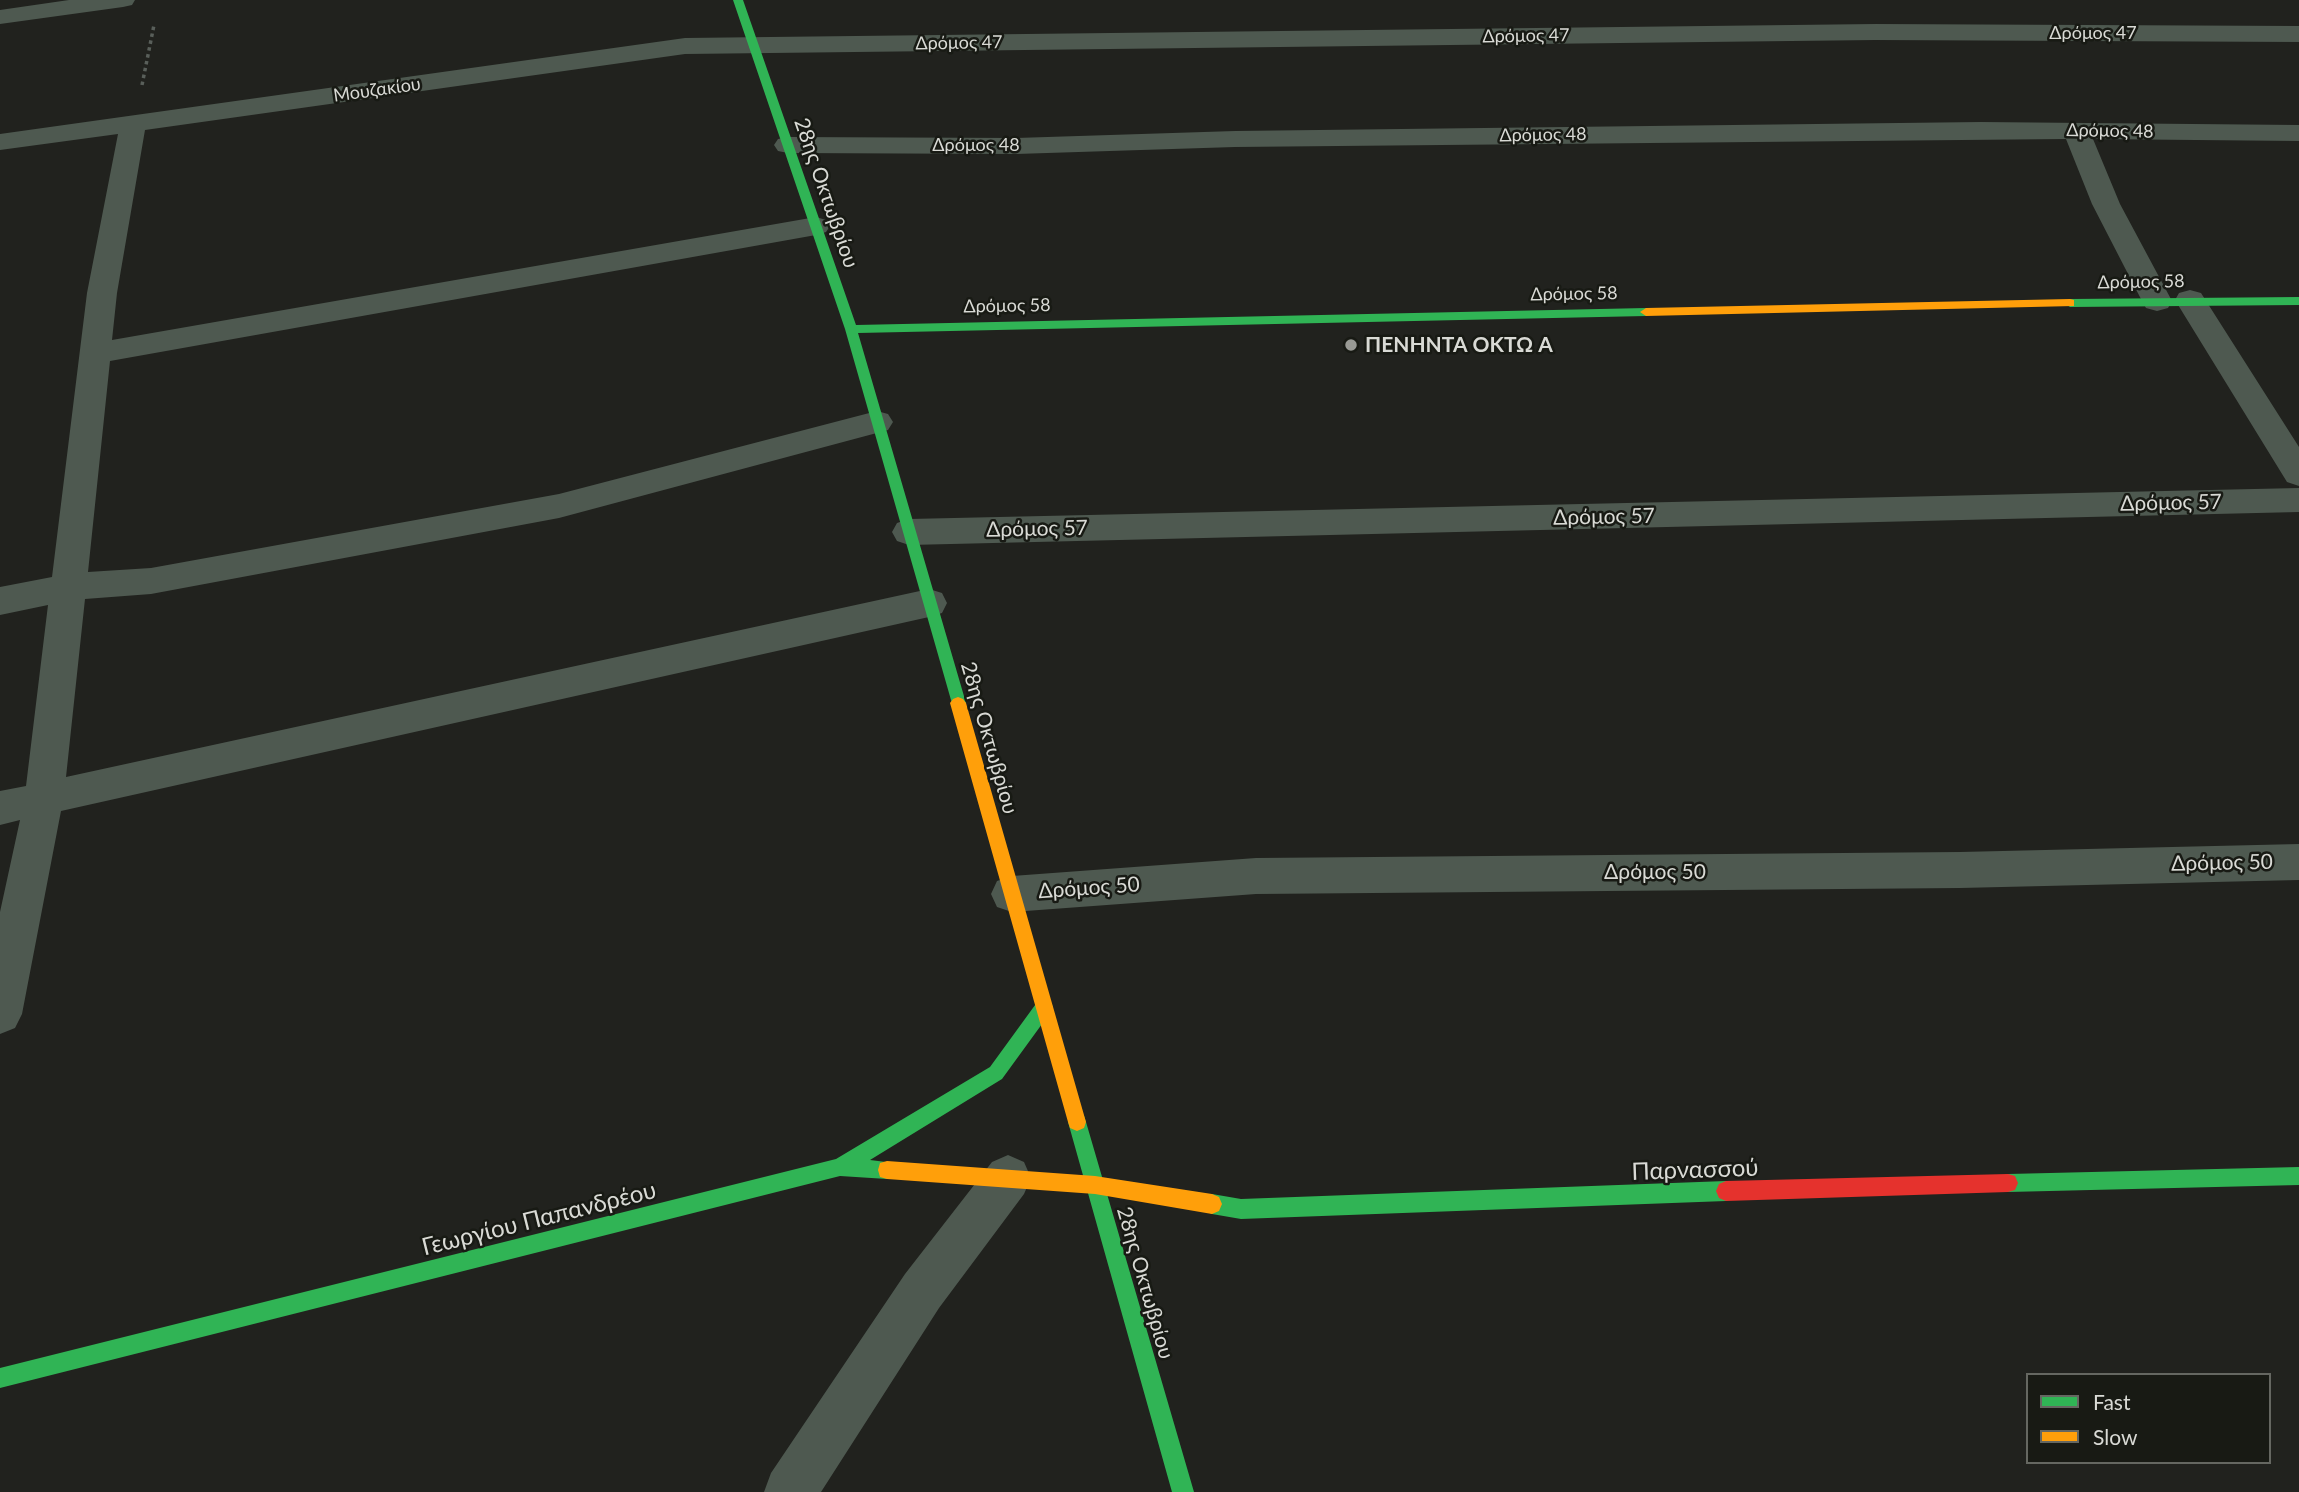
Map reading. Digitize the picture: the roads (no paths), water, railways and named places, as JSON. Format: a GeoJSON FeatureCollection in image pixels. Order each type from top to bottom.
{"type":"FeatureCollection","features":[{"type":"Feature","properties":{"kind":"street"},"geometry":{"type":"LineString","coordinates":[[0,17],[123,0]]}},
{"type":"Feature","properties":{"kind":"street","name":"28ης Οκτωβρίου"},"geometry":{"type":"LineString","coordinates":[[738,0],[850,329],[1183,1492]]}},
{"type":"Feature","properties":{"kind":"street","name":"Δρόμος 47"},"geometry":{"type":"LineString","coordinates":[[754,46],[1876,32],[2299,34]]}},
{"type":"Feature","properties":{"kind":"street","name":"Μουζακίου"},"geometry":{"type":"LineString","coordinates":[[0,142],[685,46],[754,46]]}},
{"type":"Feature","properties":{"kind":"street"},"geometry":{"type":"LineString","coordinates":[[0,1014],[44,798],[102,293],[134,124]]}},
{"type":"Feature","properties":{"kind":"street"},"geometry":{"type":"LineString","coordinates":[[2077,131],[2106,204],[2157,301]]}},
{"type":"Feature","properties":{"kind":"street","name":"Δρόμος 48"},"geometry":{"type":"LineString","coordinates":[[788,145],[1016,146],[1235,139],[2077,131],[2299,133]]}},
{"type":"Feature","properties":{"kind":"street"},"geometry":{"type":"LineString","coordinates":[[96,353],[816,226]]}},
{"type":"Feature","properties":{"kind":"street"},"geometry":{"type":"LineString","coordinates":[[2190,300],[2299,474]]}},
{"type":"Feature","properties":{"kind":"street","name":"Δρόμος 58"},"geometry":{"type":"LineString","coordinates":[[850,329],[2190,300],[2299,301]]}},
{"type":"Feature","properties":{"kind":"street"},"geometry":{"type":"LineString","coordinates":[[0,601],[69,587],[151,581],[559,506],[877,422]]}},
{"type":"Feature","properties":{"kind":"street","name":"Δρόμος 57"},"geometry":{"type":"LineString","coordinates":[[909,532],[2299,500]]}},
{"type":"Feature","properties":{"kind":"street"},"geometry":{"type":"LineString","coordinates":[[0,808],[929,603]]}},
{"type":"Feature","properties":{"kind":"street","name":"Δρόμος 50"},"geometry":{"type":"LineString","coordinates":[[1012,894],[1256,876],[1960,870],[2299,862]]}},
{"type":"Feature","properties":{"kind":"street"},"geometry":{"type":"LineString","coordinates":[[840,1167],[996,1073],[1044,1007]]}},
{"type":"Feature","properties":{"kind":"street","name":"Γεωργίου Παπανδρέου"},"geometry":{"type":"LineString","coordinates":[[0,1378],[840,1167],[1095,1185]]}},
{"type":"Feature","properties":{"kind":"street","name":"Παρνασσού"},"geometry":{"type":"LineString","coordinates":[[1095,1185],[1241,1209],[1877,1186],[2299,1176]]}},
{"type":"Feature","properties":{"kind":"street"},"geometry":{"type":"LineString","coordinates":[[790,1492],[922,1291],[1008,1178]]}},
{"type":"Feature","properties":{"kind":"place","name":"ΠΕΝΗΝΤΑ ΟΚΤΩ Α"},"geometry":{"type":"Point","coordinates":[1351,345]}}]}
